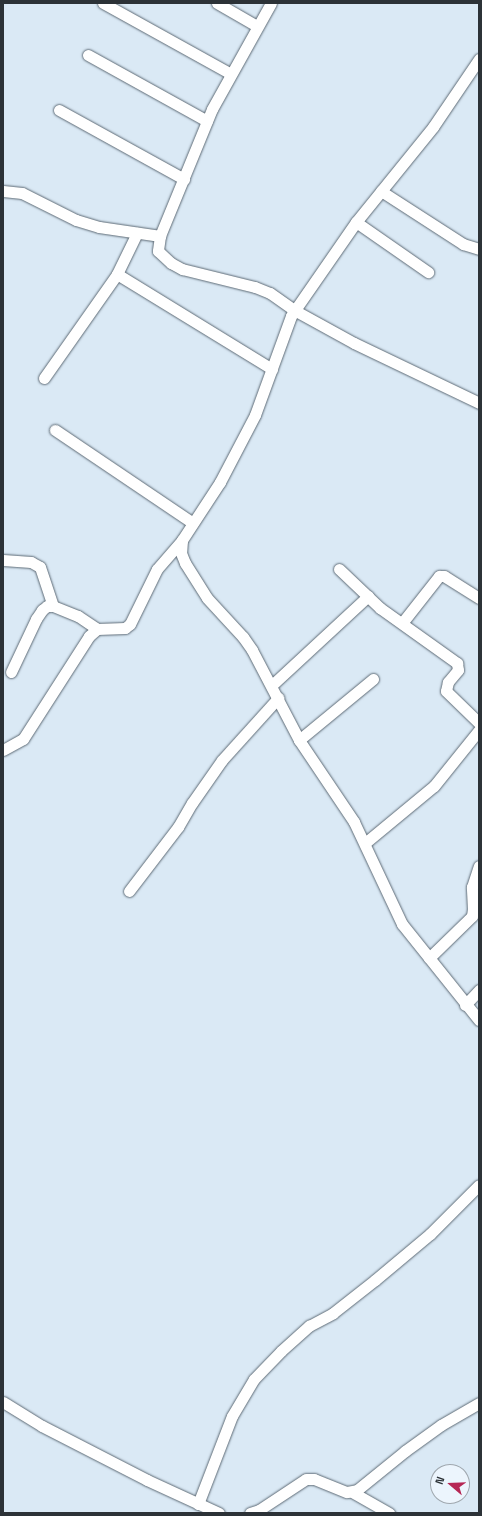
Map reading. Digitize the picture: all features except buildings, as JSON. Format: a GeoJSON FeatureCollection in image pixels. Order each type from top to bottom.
{"type":"FeatureCollection","features":[{"type":"Feature","properties":{"kind":"street"},"geometry":{"type":"LineString","coordinates":[[103,3],[231,74]]}},
{"type":"Feature","properties":{"kind":"street"},"geometry":{"type":"LineString","coordinates":[[217,3],[258,26]]}},
{"type":"Feature","properties":{"kind":"street"},"geometry":{"type":"LineString","coordinates":[[271,3],[231,74],[207,121],[160,236],[158,251],[171,263],[194,272],[255,287],[270,293],[294,310],[409,371],[479,403]]}},
{"type":"Feature","properties":{"kind":"street"},"geometry":{"type":"LineString","coordinates":[[88,55],[207,121]]}},
{"type":"Feature","properties":{"kind":"street"},"geometry":{"type":"LineString","coordinates":[[11,672],[42,610],[47,606],[53,606],[85,620],[97,629],[125,628],[130,624],[157,569],[182,540],[192,522],[228,468],[255,415],[272,369],[283,333],[294,310],[356,222],[434,127],[479,59]]}},
{"type":"Feature","properties":{"kind":"street"},"geometry":{"type":"LineString","coordinates":[[59,110],[184,179]]}},
{"type":"Feature","properties":{"kind":"street"},"geometry":{"type":"LineString","coordinates":[[3,191],[22,193],[76,220],[99,227],[160,236]]}},
{"type":"Feature","properties":{"kind":"street"},"geometry":{"type":"LineString","coordinates":[[381,191],[463,244],[479,249]]}},
{"type":"Feature","properties":{"kind":"street"},"geometry":{"type":"LineString","coordinates":[[356,222],[428,272]]}},
{"type":"Feature","properties":{"kind":"street"},"geometry":{"type":"LineString","coordinates":[[44,378],[117,274],[137,233]]}},
{"type":"Feature","properties":{"kind":"street"},"geometry":{"type":"LineString","coordinates":[[117,274],[272,369]]}},
{"type":"Feature","properties":{"kind":"street"},"geometry":{"type":"LineString","coordinates":[[56,430],[192,522]]}},
{"type":"Feature","properties":{"kind":"street"},"geometry":{"type":"LineString","coordinates":[[182,540],[182,553],[185,563],[207,598],[243,637],[272,685],[299,740],[354,822],[402,924],[465,1005],[479,1020]]}},
{"type":"Feature","properties":{"kind":"street"},"geometry":{"type":"LineString","coordinates":[[3,560],[31,562],[40,567],[53,606]]}},
{"type":"Feature","properties":{"kind":"street"},"geometry":{"type":"LineString","coordinates":[[339,569],[368,596],[457,663],[458,670],[448,682],[446,691],[479,722]]}},
{"type":"Feature","properties":{"kind":"street"},"geometry":{"type":"LineString","coordinates":[[402,623],[440,576],[444,576],[479,598]]}},
{"type":"Feature","properties":{"kind":"street"},"geometry":{"type":"LineString","coordinates":[[272,685],[368,596]]}},
{"type":"Feature","properties":{"kind":"street"},"geometry":{"type":"LineString","coordinates":[[3,750],[23,739],[79,649],[89,636],[97,629]]}},
{"type":"Feature","properties":{"kind":"street"},"geometry":{"type":"LineString","coordinates":[[299,740],[373,679]]}},
{"type":"Feature","properties":{"kind":"street"},"geometry":{"type":"LineString","coordinates":[[129,891],[178,827],[192,803],[222,760],[278,698]]}},
{"type":"Feature","properties":{"kind":"street"},"geometry":{"type":"LineString","coordinates":[[365,843],[434,786],[479,730]]}},
{"type":"Feature","properties":{"kind":"street"},"geometry":{"type":"LineString","coordinates":[[429,958],[468,922],[472,916],[472,887],[479,866]]}},
{"type":"Feature","properties":{"kind":"street"},"geometry":{"type":"LineString","coordinates":[[465,1005],[479,990]]}},
{"type":"Feature","properties":{"kind":"street"},"geometry":{"type":"LineString","coordinates":[[198,1504],[232,1416],[254,1379],[280,1351],[309,1326],[333,1313],[430,1234],[479,1185]]}},
{"type":"Feature","properties":{"kind":"street"},"geometry":{"type":"LineString","coordinates":[[3,1402],[42,1426],[219,1513]]}},
{"type":"Feature","properties":{"kind":"street"},"geometry":{"type":"LineString","coordinates":[[352,1492],[362,1487],[405,1451],[441,1425],[479,1403]]}},
{"type":"Feature","properties":{"kind":"street"},"geometry":{"type":"LineString","coordinates":[[250,1513],[259,1510],[306,1479],[314,1479],[342,1491],[352,1492],[389,1513]]}}]}
